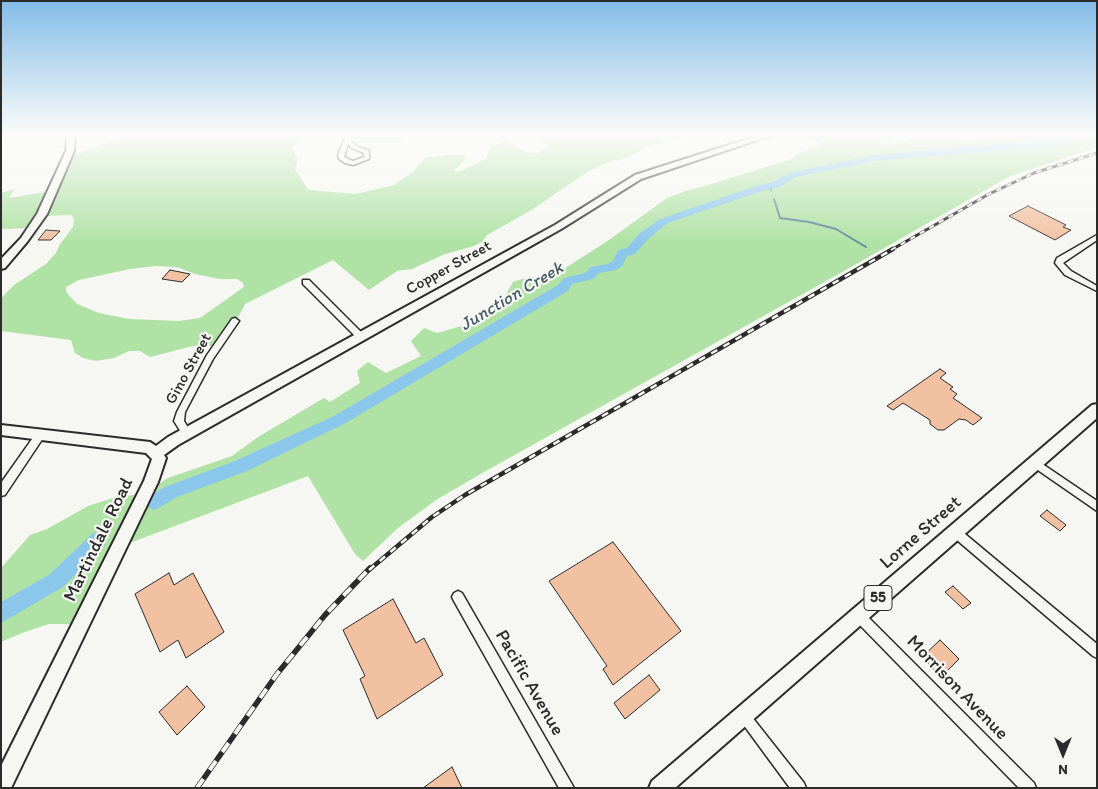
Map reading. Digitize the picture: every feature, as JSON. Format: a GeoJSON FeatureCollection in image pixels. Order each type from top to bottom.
{"type":"FeatureCollection","features":[{"type":"Feature","properties":{"kind":"main road","name":"Lorne Street"},"geometry":{"type":"LineString","coordinates":[[659,788],[1097,409]]}},
{"type":"Feature","properties":{"kind":"street"},"geometry":{"type":"LineString","coordinates":[[1,266],[24,240],[42,214],[61,172]]}},
{"type":"Feature","properties":{"kind":"street","name":"Copper Street"},"geometry":{"type":"LineString","coordinates":[[156,453],[360,336],[558,226],[644,174],[651,172]]}},
{"type":"Feature","properties":{"kind":"street"},"geometry":{"type":"LineString","coordinates":[[1097,237],[1058,263],[1068,274],[1097,289]]}},
{"type":"Feature","properties":{"kind":"street"},"geometry":{"type":"LineString","coordinates":[[306,282],[360,336]]}},
{"type":"Feature","properties":{"kind":"street","name":"Gino Street"},"geometry":{"type":"LineString","coordinates":[[187,434],[179,420],[181,412],[210,357],[235,321]]}},
{"type":"Feature","properties":{"kind":"street"},"geometry":{"type":"LineString","coordinates":[[1,430],[150,448],[156,453]]}},
{"type":"Feature","properties":{"kind":"street"},"geometry":{"type":"LineString","coordinates":[[1,492],[40,435]]}},
{"type":"Feature","properties":{"kind":"street","name":"Martindale Road"},"geometry":{"type":"LineString","coordinates":[[2,783],[151,482],[159,461],[156,453]]}},
{"type":"Feature","properties":{"kind":"street"},"geometry":{"type":"LineString","coordinates":[[1035,463],[1097,507]]}},
{"type":"Feature","properties":{"kind":"street"},"geometry":{"type":"LineString","coordinates":[[955,532],[1097,652]]}},
{"type":"Feature","properties":{"kind":"street","name":"Pacific Avenue"},"geometry":{"type":"LineString","coordinates":[[458,597],[567,788]]}},
{"type":"Feature","properties":{"kind":"street","name":"Morrison Avenue"},"geometry":{"type":"LineString","coordinates":[[858,615],[1028,788]]}},
{"type":"Feature","properties":{"kind":"street"},"geometry":{"type":"LineString","coordinates":[[744,716],[799,788]]}},
{"type":"Feature","properties":{"kind":"green space"},"geometry":{"type":"Polygon","coordinates":[[[61,172],[297,172],[308,190],[356,194],[394,185],[413,172],[587,172],[533,209],[487,235],[482,242],[445,254],[412,269],[397,271],[369,290],[333,260],[245,304],[234,325],[210,357],[212,346],[193,346],[150,357],[140,351],[129,351],[114,358],[96,361],[83,358],[75,353],[71,340],[1,331],[1,298],[14,285],[46,264],[56,253],[60,244],[73,227],[74,219],[71,215],[40,216],[33,228],[1,229],[1,193],[14,189],[9,198],[52,191],[61,172]],[[155,266],[130,269],[79,280],[66,287],[66,292],[77,304],[99,313],[129,319],[179,321],[200,318],[244,287],[243,283],[237,279],[220,279],[195,274],[177,267],[155,266]]]}},
{"type":"Feature","properties":{"kind":"green space"},"geometry":{"type":"Polygon","coordinates":[[[751,172],[1023,172],[1008,177],[436,500],[398,528],[363,561],[355,554],[308,476],[119,547],[80,624],[49,624],[1,642],[1,568],[30,535],[47,529],[88,506],[113,498],[145,493],[168,478],[232,456],[258,437],[324,398],[330,402],[360,383],[357,371],[368,362],[386,373],[421,356],[411,341],[424,328],[437,333],[479,321],[497,311],[513,282],[556,274],[606,242],[667,198],[751,172]]]}},
{"type":"Feature","properties":{"kind":"building"},"geometry":{"type":"Polygon","coordinates":[[[1028,206],[1066,225],[1063,227],[1071,230],[1055,240],[1009,216],[1028,206]]]}},
{"type":"Feature","properties":{"kind":"building"},"geometry":{"type":"Polygon","coordinates":[[[46,230],[60,231],[51,240],[38,240],[46,230]]]}},
{"type":"Feature","properties":{"kind":"building"},"geometry":{"type":"Polygon","coordinates":[[[170,270],[190,274],[182,282],[162,279],[170,270]]]}},
{"type":"Feature","properties":{"kind":"building"},"geometry":{"type":"Polygon","coordinates":[[[940,369],[946,373],[940,378],[953,387],[950,389],[957,394],[953,398],[982,418],[973,425],[966,420],[959,419],[944,430],[938,430],[930,424],[930,420],[903,403],[893,410],[887,406],[940,369]]]}},
{"type":"Feature","properties":{"kind":"building"},"geometry":{"type":"Polygon","coordinates":[[[1047,510],[1066,525],[1060,531],[1040,516],[1047,510]]]}},
{"type":"Feature","properties":{"kind":"building"},"geometry":{"type":"Polygon","coordinates":[[[613,542],[681,631],[613,685],[603,669],[607,666],[549,581],[613,542]]]}},
{"type":"Feature","properties":{"kind":"building"},"geometry":{"type":"Polygon","coordinates":[[[169,573],[174,585],[193,573],[224,632],[186,658],[178,640],[160,652],[135,594],[169,573]]]}},
{"type":"Feature","properties":{"kind":"building"},"geometry":{"type":"Polygon","coordinates":[[[953,586],[971,603],[963,609],[945,592],[953,586]]]}},
{"type":"Feature","properties":{"kind":"building"},"geometry":{"type":"Polygon","coordinates":[[[393,599],[416,643],[424,638],[443,675],[377,719],[360,679],[365,676],[343,630],[393,599]]]}},
{"type":"Feature","properties":{"kind":"building"},"geometry":{"type":"Polygon","coordinates":[[[940,640],[959,659],[941,677],[922,657],[940,640]]]}},
{"type":"Feature","properties":{"kind":"building"},"geometry":{"type":"Polygon","coordinates":[[[649,675],[660,690],[625,719],[614,703],[649,675]]]}},
{"type":"Feature","properties":{"kind":"building"},"geometry":{"type":"Polygon","coordinates":[[[187,686],[205,707],[177,735],[159,712],[187,686]]]}},
{"type":"Feature","properties":{"kind":"building"},"geometry":{"type":"Polygon","coordinates":[[[452,767],[462,788],[423,788],[452,767]]]}},
{"type":"Feature","properties":{"kind":"waterway","name":"Junction Creek"},"geometry":{"type":"LineString","coordinates":[[154,502],[171,492],[241,466],[339,420],[563,288],[568,281],[589,276],[595,270],[612,267],[618,263],[622,253],[631,251],[644,236],[664,221],[760,188],[776,185],[793,175],[808,172]]}},
{"type":"Feature","properties":{"kind":"waterway"},"geometry":{"type":"LineString","coordinates":[[774,199],[780,218],[809,222],[836,229],[866,247]]}},
{"type":"Feature","properties":{"kind":"waterway","name":"Junction Creek"},"geometry":{"type":"LineString","coordinates":[[1,613],[56,581],[98,540]]}},
{"type":"Feature","properties":{"kind":"railway"},"geometry":{"type":"LineString","coordinates":[[891,250],[989,194],[1038,172]]}},
{"type":"Feature","properties":{"kind":"railway"},"geometry":{"type":"LineString","coordinates":[[369,570],[432,517],[465,495],[893,249]]}},
{"type":"Feature","properties":{"kind":"railway"},"geometry":{"type":"LineString","coordinates":[[197,788],[277,674],[325,615],[370,568]]}}]}
